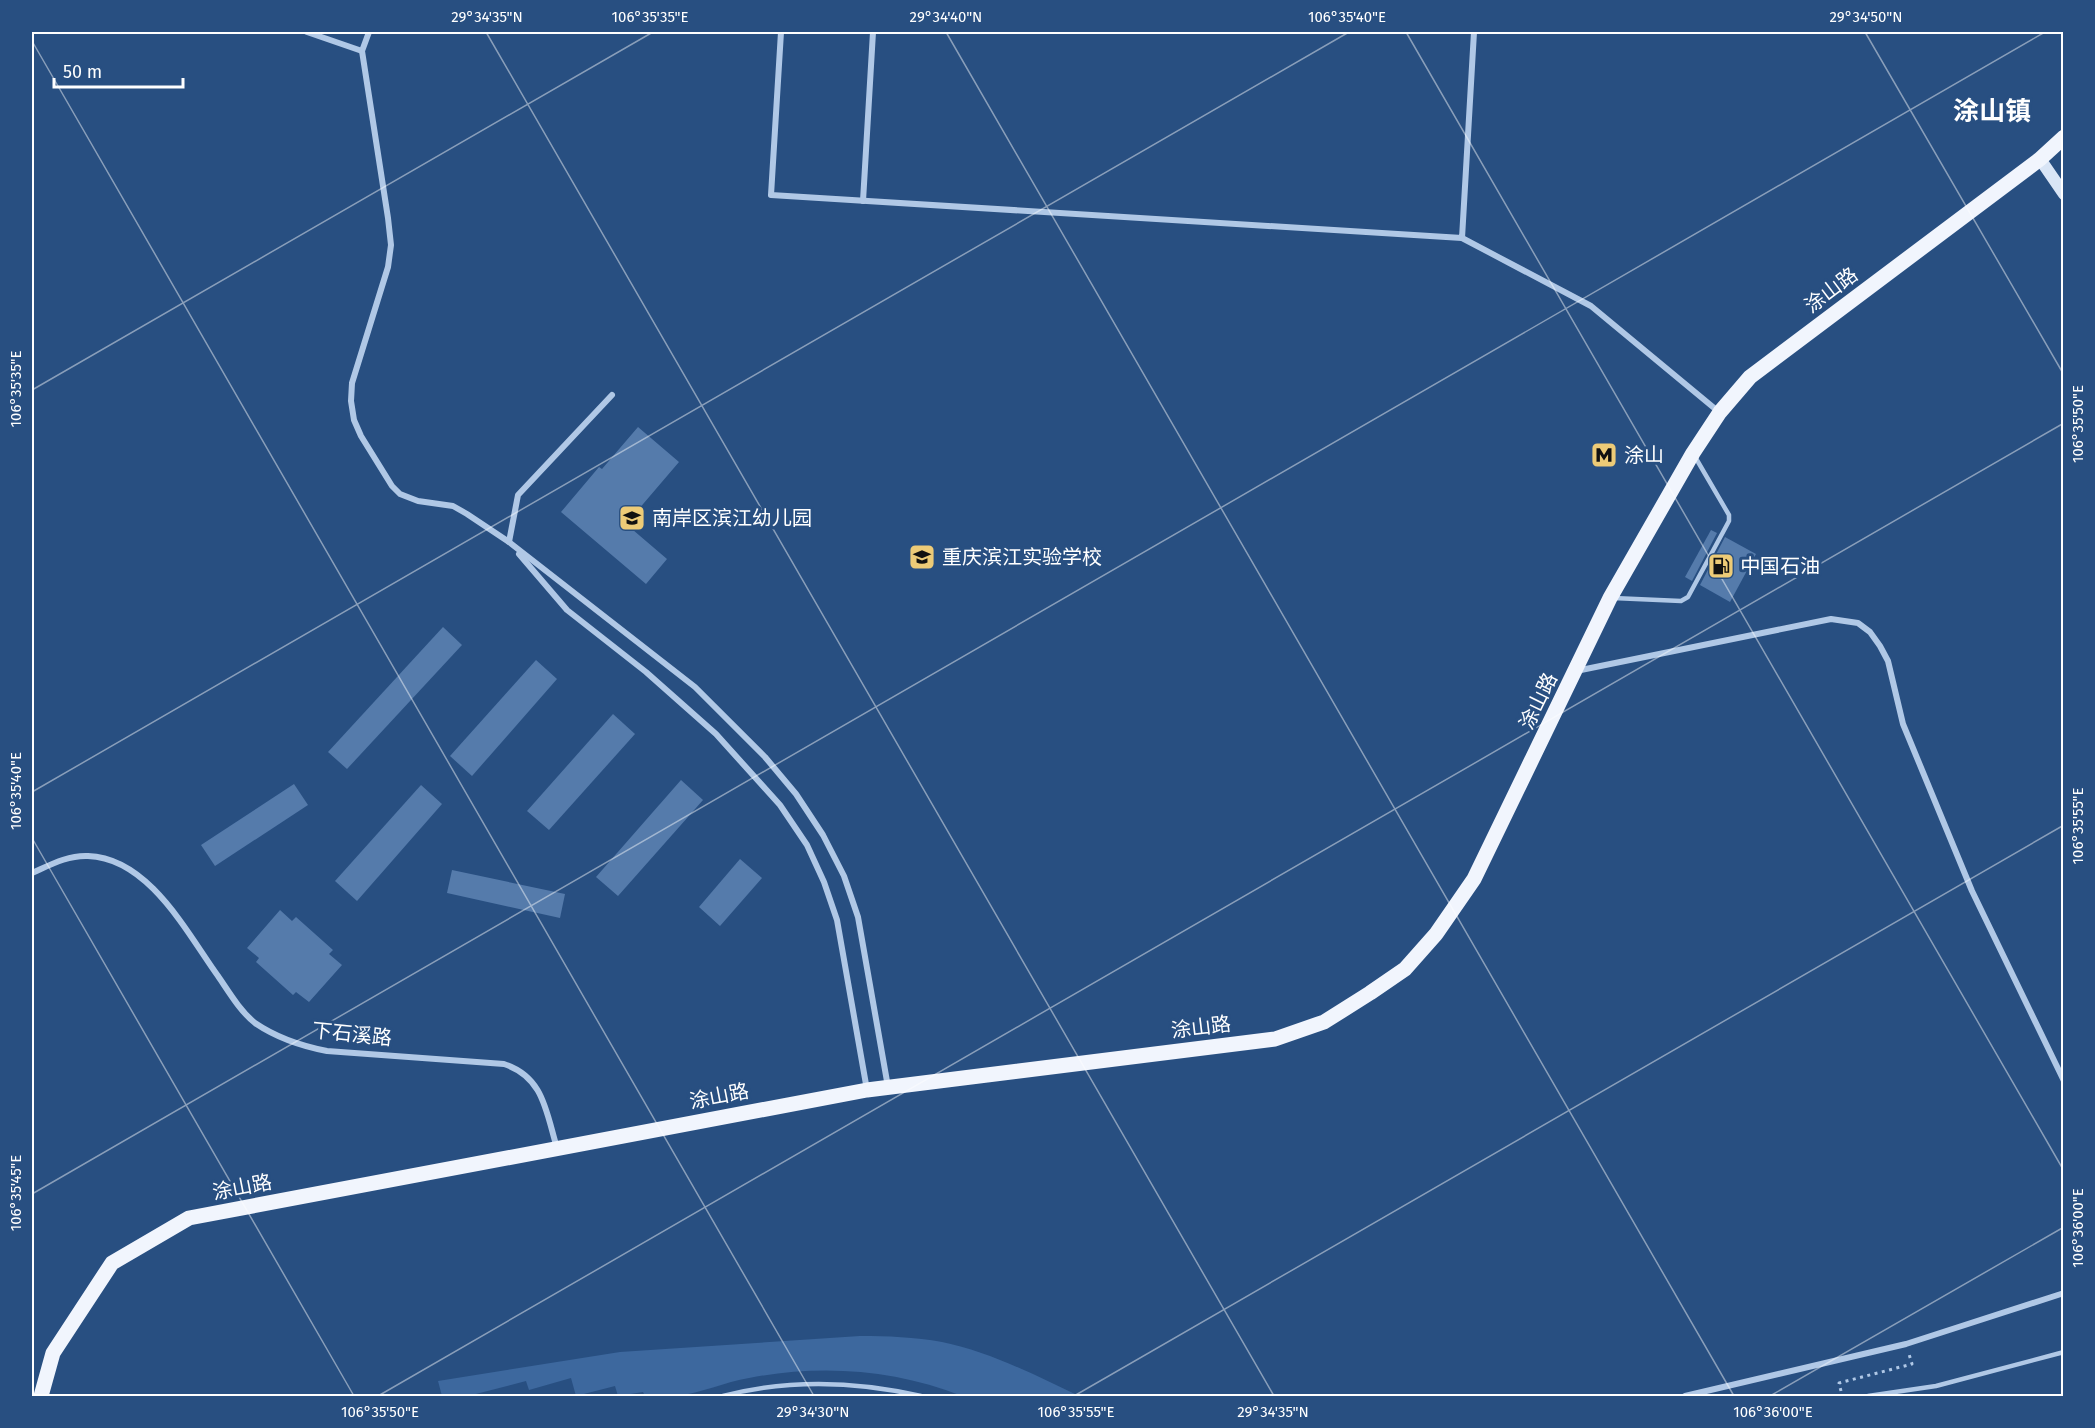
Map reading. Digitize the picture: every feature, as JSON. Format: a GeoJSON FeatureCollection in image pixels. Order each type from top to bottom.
{"type":"FeatureCollection","features":[{"type":"Feature","properties":{"kind":"main road","name":"涂山路"},"geometry":{"type":"LineString","coordinates":[[41,1396],[53,1353],[112,1263],[189,1218],[867,1090],[1275,1039],[1324,1022],[1334,1016],[1405,969],[1436,934],[1474,879],[1610,598],[1693,453],[1720,412],[1750,377],[2040,159],[2064,137]]}},
{"type":"Feature","properties":{"kind":"main road"},"geometry":{"type":"LineString","coordinates":[[2040,159],[2064,194]]}},
{"type":"Feature","properties":{"kind":"street"},"geometry":{"type":"LineString","coordinates":[[307,32],[362,51]]}},
{"type":"Feature","properties":{"kind":"street"},"geometry":{"type":"LineString","coordinates":[[369,32],[362,51],[391,245],[382,292],[352,383],[351,401],[354,420],[361,436],[392,486],[400,494],[408,499],[453,507],[509,542],[695,687],[758,749],[796,794],[823,835],[844,876],[858,917],[888,1087]]}},
{"type":"Feature","properties":{"kind":"street"},"geometry":{"type":"LineString","coordinates":[[781,32],[771,195],[1462,238],[1591,306],[1720,412]]}},
{"type":"Feature","properties":{"kind":"street"},"geometry":{"type":"LineString","coordinates":[[863,201],[873,32]]}},
{"type":"Feature","properties":{"kind":"street"},"geometry":{"type":"LineString","coordinates":[[1462,238],[1474,32]]}},
{"type":"Feature","properties":{"kind":"street"},"geometry":{"type":"LineString","coordinates":[[509,542],[518,495],[612,395]]}},
{"type":"Feature","properties":{"kind":"street"},"geometry":{"type":"LineString","coordinates":[[509,542],[567,610],[646,672],[716,734],[780,805],[807,845],[824,882],[837,920],[867,1090]]}},
{"type":"Feature","properties":{"kind":"street"},"geometry":{"type":"LineString","coordinates":[[1575,671],[1831,619],[1858,624],[1870,632],[1888,661],[1903,724],[1972,891],[2064,1081]]}},
{"type":"Feature","properties":{"kind":"street","name":"下石溪路"},"geometry":{"type":"LineString","coordinates":[[32,873],[67,858],[88,856],[110,860],[133,872],[153,888],[170,908],[236,1003],[254,1022],[279,1037],[327,1051],[504,1065],[518,1069],[528,1076],[542,1098],[557,1149]]}},
{"type":"Feature","properties":{"kind":"street"},"geometry":{"type":"LineString","coordinates":[[1685,1396],[1906,1344],[2064,1293]]}},
{"type":"Feature","properties":{"kind":"lane"},"geometry":{"type":"LineString","coordinates":[[1610,598],[1681,601],[1688,597],[1729,521],[1729,515],[1693,453]]}},
{"type":"Feature","properties":{"kind":"lane"},"geometry":{"type":"LineString","coordinates":[[1868,1396],[1936,1386],[2064,1352]]}},
{"type":"Feature","properties":{"kind":"lane"},"geometry":{"type":"LineString","coordinates":[[723,1396],[783,1384],[820,1384],[886,1389],[921,1396]]}},
{"type":"Feature","properties":{"kind":"path"},"geometry":{"type":"LineString","coordinates":[[1841,1391],[1839,1383],[1912,1364],[1906,1344]]}},
{"type":"Feature","properties":{"kind":"shaded area"},"geometry":{"type":"Polygon","coordinates":[[[860,1336],[922,1339],[960,1346],[1012,1365],[1079,1396],[962,1396],[910,1380],[829,1370],[802,1371],[740,1380],[673,1397],[645,1396],[643,1392],[618,1396],[615,1386],[576,1396],[571,1378],[529,1390],[526,1381],[468,1396],[442,1396],[438,1381],[620,1352],[860,1336]]]}},
{"type":"Feature","properties":{"kind":"building"},"geometry":{"type":"Polygon","coordinates":[[[638,427],[679,462],[626,524],[667,559],[646,584],[561,512],[599,467],[602,469],[638,427]]]}},
{"type":"Feature","properties":{"kind":"building"},"geometry":{"type":"Polygon","coordinates":[[[1711,530],[1717,533],[1692,581],[1685,577],[1711,530]]]}},
{"type":"Feature","properties":{"kind":"building","name":"中国石油"},"geometry":{"type":"Polygon","coordinates":[[[1725,537],[1756,554],[1730,602],[1700,585],[1725,537]]]}},
{"type":"Feature","properties":{"kind":"building"},"geometry":{"type":"Polygon","coordinates":[[[443,627],[462,645],[347,769],[328,752],[443,627]]]}},
{"type":"Feature","properties":{"kind":"building"},"geometry":{"type":"Polygon","coordinates":[[[536,660],[557,679],[472,776],[450,756],[536,660]]]}},
{"type":"Feature","properties":{"kind":"building"},"geometry":{"type":"Polygon","coordinates":[[[613,714],[635,734],[549,830],[527,811],[613,714]]]}},
{"type":"Feature","properties":{"kind":"building"},"geometry":{"type":"Polygon","coordinates":[[[681,780],[703,800],[618,896],[596,877],[681,780]]]}},
{"type":"Feature","properties":{"kind":"building"},"geometry":{"type":"Polygon","coordinates":[[[294,784],[308,805],[215,866],[201,845],[294,784]]]}},
{"type":"Feature","properties":{"kind":"building"},"geometry":{"type":"Polygon","coordinates":[[[421,785],[442,804],[357,901],[335,881],[421,785]]]}},
{"type":"Feature","properties":{"kind":"building"},"geometry":{"type":"Polygon","coordinates":[[[740,859],[762,878],[720,926],[699,907],[740,859]]]}},
{"type":"Feature","properties":{"kind":"building"},"geometry":{"type":"Polygon","coordinates":[[[452,870],[565,894],[560,918],[447,893],[452,870]]]}},
{"type":"Feature","properties":{"kind":"building"},"geometry":{"type":"Polygon","coordinates":[[[280,910],[292,921],[296,917],[333,950],[329,954],[342,965],[309,1002],[296,992],[293,995],[256,962],[259,958],[247,948],[280,910]]]}},
{"type":"Feature","properties":{"kind":"place","name":"涂山"},"geometry":{"type":"Point","coordinates":[1604,455]}},
{"type":"Feature","properties":{"kind":"place","name":"南岸区滨江幼儿园"},"geometry":{"type":"Point","coordinates":[632,518]}},
{"type":"Feature","properties":{"kind":"place","name":"重庆滨江实验学校"},"geometry":{"type":"Point","coordinates":[922,557]}},
{"type":"Feature","properties":{"kind":"place","name":"中国石油"},"geometry":{"type":"Point","coordinates":[1721,566]}},
{"type":"Feature","properties":{"kind":"district","name":"涂山镇"},"geometry":{"type":"Point","coordinates":[1992,111]}}]}
